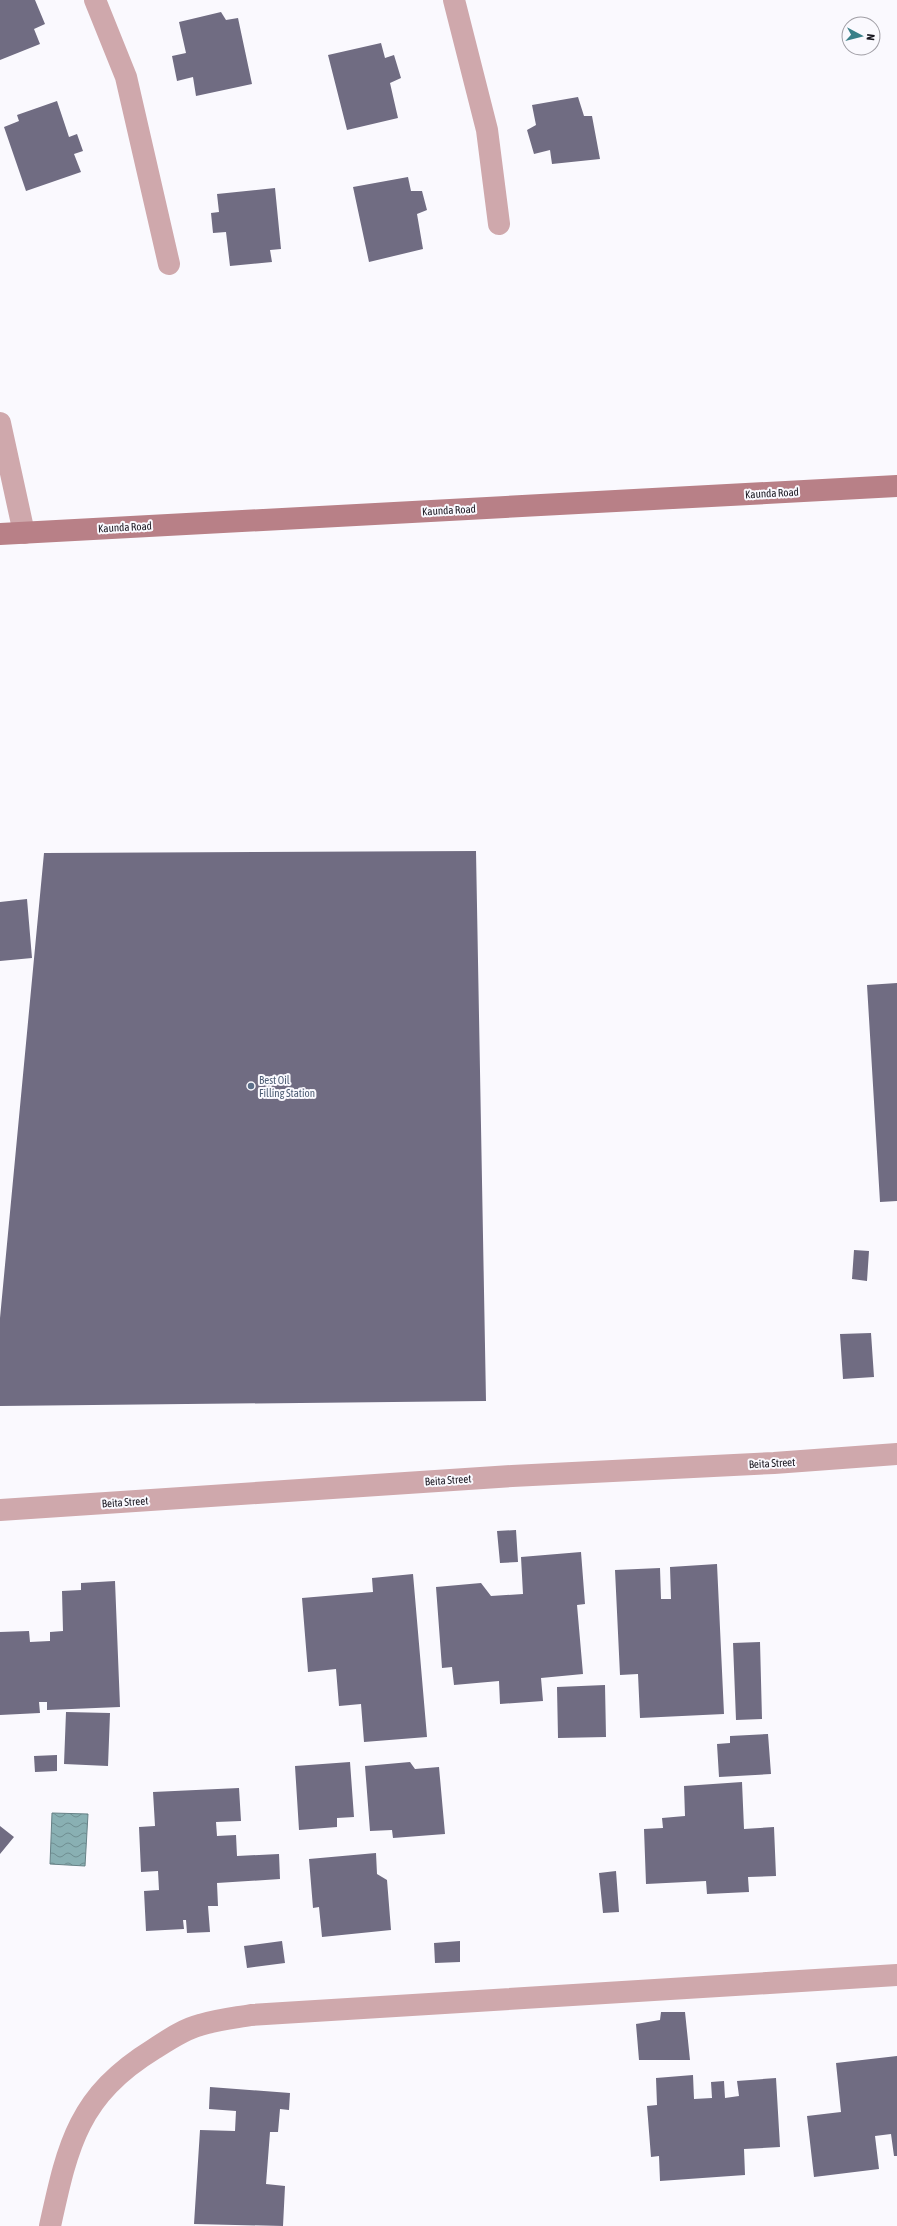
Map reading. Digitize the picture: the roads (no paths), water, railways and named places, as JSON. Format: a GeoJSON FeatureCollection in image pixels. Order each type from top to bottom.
{"type":"FeatureCollection","features":[{"type":"Feature","properties":{"kind":"main road","name":"Kaunda Road"},"geometry":{"type":"LineString","coordinates":[[0,534],[897,486]]}},
{"type":"Feature","properties":{"kind":"street"},"geometry":{"type":"LineString","coordinates":[[95,0],[126,77],[169,264]]}},
{"type":"Feature","properties":{"kind":"street"},"geometry":{"type":"LineString","coordinates":[[454,0],[487,130],[499,224]]}},
{"type":"Feature","properties":{"kind":"street"},"geometry":{"type":"LineString","coordinates":[[0,423],[24,533]]}},
{"type":"Feature","properties":{"kind":"street","name":"Beita Street"},"geometry":{"type":"LineString","coordinates":[[0,1510],[512,1476],[774,1463],[897,1454]]}},
{"type":"Feature","properties":{"kind":"street"},"geometry":{"type":"LineString","coordinates":[[50,2226],[68,2153],[81,2122],[99,2093],[121,2072],[146,2054],[198,2025],[250,2015],[897,1975]]}},
{"type":"Feature","properties":{"kind":"water"},"geometry":{"type":"Polygon","coordinates":[[[52,1813],[88,1814],[85,1866],[50,1864],[52,1813]]]}},
{"type":"Feature","properties":{"kind":"place","name":"Best Oil Filling Station"},"geometry":{"type":"Point","coordinates":[251,1086]}}]}
